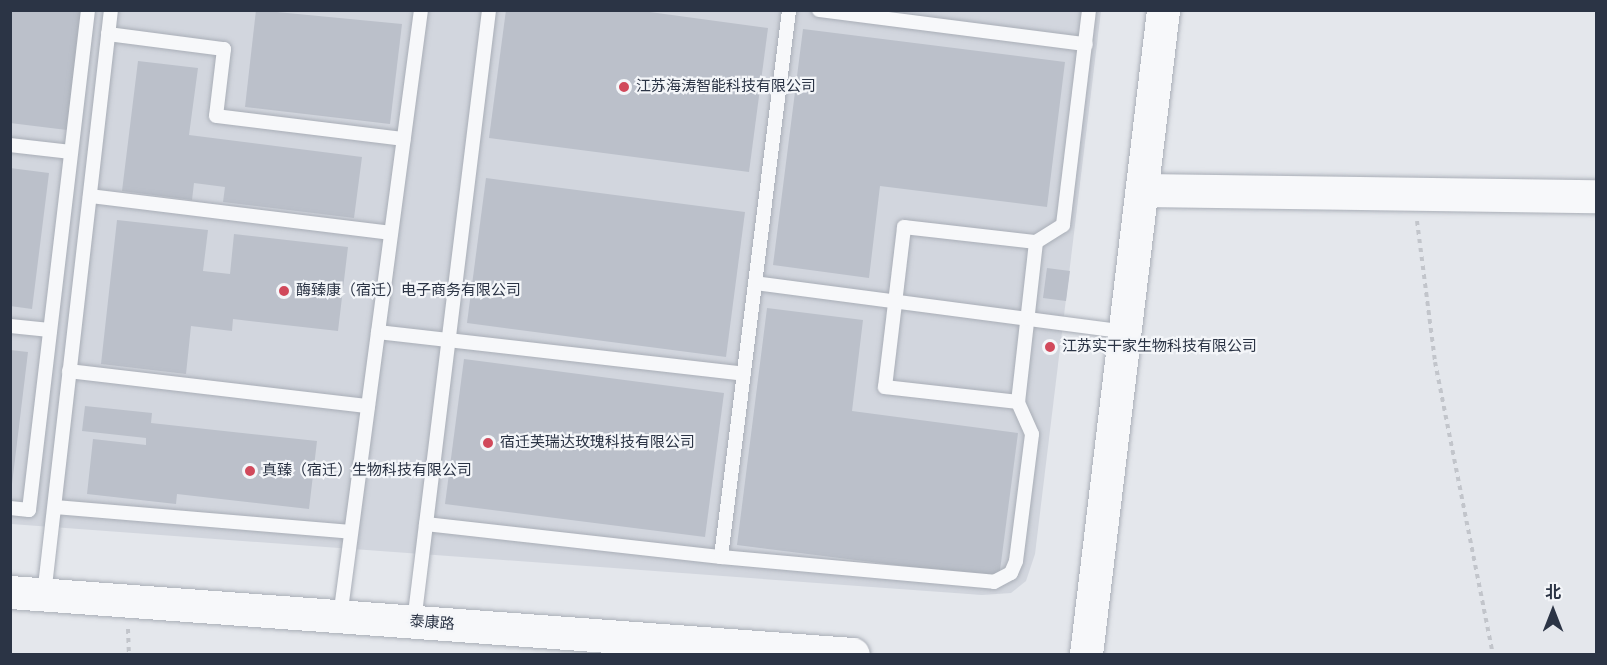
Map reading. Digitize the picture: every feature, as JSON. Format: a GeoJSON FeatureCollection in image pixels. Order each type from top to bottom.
{"type":"FeatureCollection","features":[{"type":"Feature","properties":{"kind":"street"},"geometry":{"type":"LineString","coordinates":[[1086,654],[1163,10]]}},
{"type":"Feature","properties":{"kind":"street"},"geometry":{"type":"LineString","coordinates":[[1142,190],[1596,196]]}},
{"type":"Feature","properties":{"kind":"street","name":"泰康路"},"geometry":{"type":"LineString","coordinates":[[10,592],[853,654]]}},
{"type":"Feature","properties":{"kind":"lane"},"geometry":{"type":"LineString","coordinates":[[10,508],[29,510],[88,10]]}},
{"type":"Feature","properties":{"kind":"lane"},"geometry":{"type":"LineString","coordinates":[[44,595],[111,10]]}},
{"type":"Feature","properties":{"kind":"lane"},"geometry":{"type":"LineString","coordinates":[[340,617],[421,10]]}},
{"type":"Feature","properties":{"kind":"lane"},"geometry":{"type":"LineString","coordinates":[[414,622],[489,10]]}},
{"type":"Feature","properties":{"kind":"lane"},"geometry":{"type":"LineString","coordinates":[[721,557],[789,10]]}},
{"type":"Feature","properties":{"kind":"lane"},"geometry":{"type":"LineString","coordinates":[[819,10],[1086,44]]}},
{"type":"Feature","properties":{"kind":"lane"},"geometry":{"type":"LineString","coordinates":[[1018,402],[885,387],[904,227],[1036,242],[1063,225],[1089,10]]}},
{"type":"Feature","properties":{"kind":"lane"},"geometry":{"type":"LineString","coordinates":[[108,34],[224,49],[216,116],[404,139]]}},
{"type":"Feature","properties":{"kind":"lane"},"geometry":{"type":"LineString","coordinates":[[10,145],[71,152]]}},
{"type":"Feature","properties":{"kind":"lane"},"geometry":{"type":"LineString","coordinates":[[90,196],[391,233]]}},
{"type":"Feature","properties":{"kind":"lane"},"geometry":{"type":"LineString","coordinates":[[426,524],[721,557],[1002,580],[1016,561],[1032,434],[1018,402],[1036,242]]}},
{"type":"Feature","properties":{"kind":"lane"},"geometry":{"type":"LineString","coordinates":[[755,283],[1125,332]]}},
{"type":"Feature","properties":{"kind":"lane"},"geometry":{"type":"LineString","coordinates":[[10,326],[50,330]]}},
{"type":"Feature","properties":{"kind":"lane"},"geometry":{"type":"LineString","coordinates":[[378,332],[744,374]]}},
{"type":"Feature","properties":{"kind":"lane"},"geometry":{"type":"LineString","coordinates":[[69,371],[368,406]]}},
{"type":"Feature","properties":{"kind":"lane"},"geometry":{"type":"LineString","coordinates":[[55,507],[351,532]]}},
{"type":"Feature","properties":{"kind":"path"},"geometry":{"type":"LineString","coordinates":[[1413,194],[1435,362],[1493,654]]}},
{"type":"Feature","properties":{"kind":"shaded area"},"geometry":{"type":"Polygon","coordinates":[[[10,11],[1101,11],[1035,554],[1026,581],[1011,593],[982,595],[11,524],[10,11]]]}},
{"type":"Feature","properties":{"kind":"building"},"geometry":{"type":"Polygon","coordinates":[[[10,10],[82,10],[67,130],[10,123],[10,10]]]}},
{"type":"Feature","properties":{"kind":"building"},"geometry":{"type":"Polygon","coordinates":[[[256,10],[402,24],[390,124],[245,107],[256,10]]]}},
{"type":"Feature","properties":{"kind":"building"},"geometry":{"type":"Polygon","coordinates":[[[506,10],[635,10],[768,28],[749,172],[489,138],[506,10]]]}},
{"type":"Feature","properties":{"kind":"building"},"geometry":{"type":"Polygon","coordinates":[[[803,29],[1065,62],[1047,207],[880,186],[869,278],[773,265],[803,29]]]}},
{"type":"Feature","properties":{"kind":"building"},"geometry":{"type":"Polygon","coordinates":[[[138,61],[198,68],[189,135],[362,157],[354,218],[223,202],[225,187],[194,183],[192,200],[122,191],[138,61]]]}},
{"type":"Feature","properties":{"kind":"building"},"geometry":{"type":"Polygon","coordinates":[[[10,168],[49,173],[32,309],[10,306],[10,168]]]}},
{"type":"Feature","properties":{"kind":"building"},"geometry":{"type":"Polygon","coordinates":[[[486,178],[745,212],[726,357],[467,323],[486,178]]]}},
{"type":"Feature","properties":{"kind":"building"},"geometry":{"type":"Polygon","coordinates":[[[117,220],[208,230],[203,271],[230,274],[234,234],[348,247],[338,331],[233,319],[232,331],[191,326],[186,374],[101,364],[117,220]]]}},
{"type":"Feature","properties":{"kind":"building"},"geometry":{"type":"Polygon","coordinates":[[[1047,268],[1070,271],[1066,301],[1043,298],[1047,268]]]}},
{"type":"Feature","properties":{"kind":"building"},"geometry":{"type":"Polygon","coordinates":[[[767,308],[863,320],[852,411],[1018,433],[999,578],[737,545],[767,308]]]}},
{"type":"Feature","properties":{"kind":"building"},"geometry":{"type":"Polygon","coordinates":[[[10,350],[28,352],[12,484],[10,484],[10,350]]]}},
{"type":"Feature","properties":{"kind":"building"},"geometry":{"type":"Polygon","coordinates":[[[464,359],[724,393],[705,537],[445,504],[464,359]]]}},
{"type":"Feature","properties":{"kind":"building"},"geometry":{"type":"Polygon","coordinates":[[[85,406],[152,413],[151,423],[317,441],[309,509],[177,494],[176,504],[87,494],[93,439],[146,445],[146,438],[82,431],[85,406]]]}},
{"type":"Feature","properties":{"kind":"place","name":"江苏海涛智能科技有限公司"},"geometry":{"type":"Point","coordinates":[624,87]}},
{"type":"Feature","properties":{"kind":"place","name":"酶臻康（宿迁）电子商务有限公司"},"geometry":{"type":"Point","coordinates":[284,291]}},
{"type":"Feature","properties":{"kind":"place","name":"江苏实干家生物科技有限公司"},"geometry":{"type":"Point","coordinates":[1050,347]}},
{"type":"Feature","properties":{"kind":"place","name":"宿迁芙瑞达玫瑰科技有限公司"},"geometry":{"type":"Point","coordinates":[488,443]}},
{"type":"Feature","properties":{"kind":"place","name":"真臻（宿迁）生物科技有限公司"},"geometry":{"type":"Point","coordinates":[250,471]}}]}
